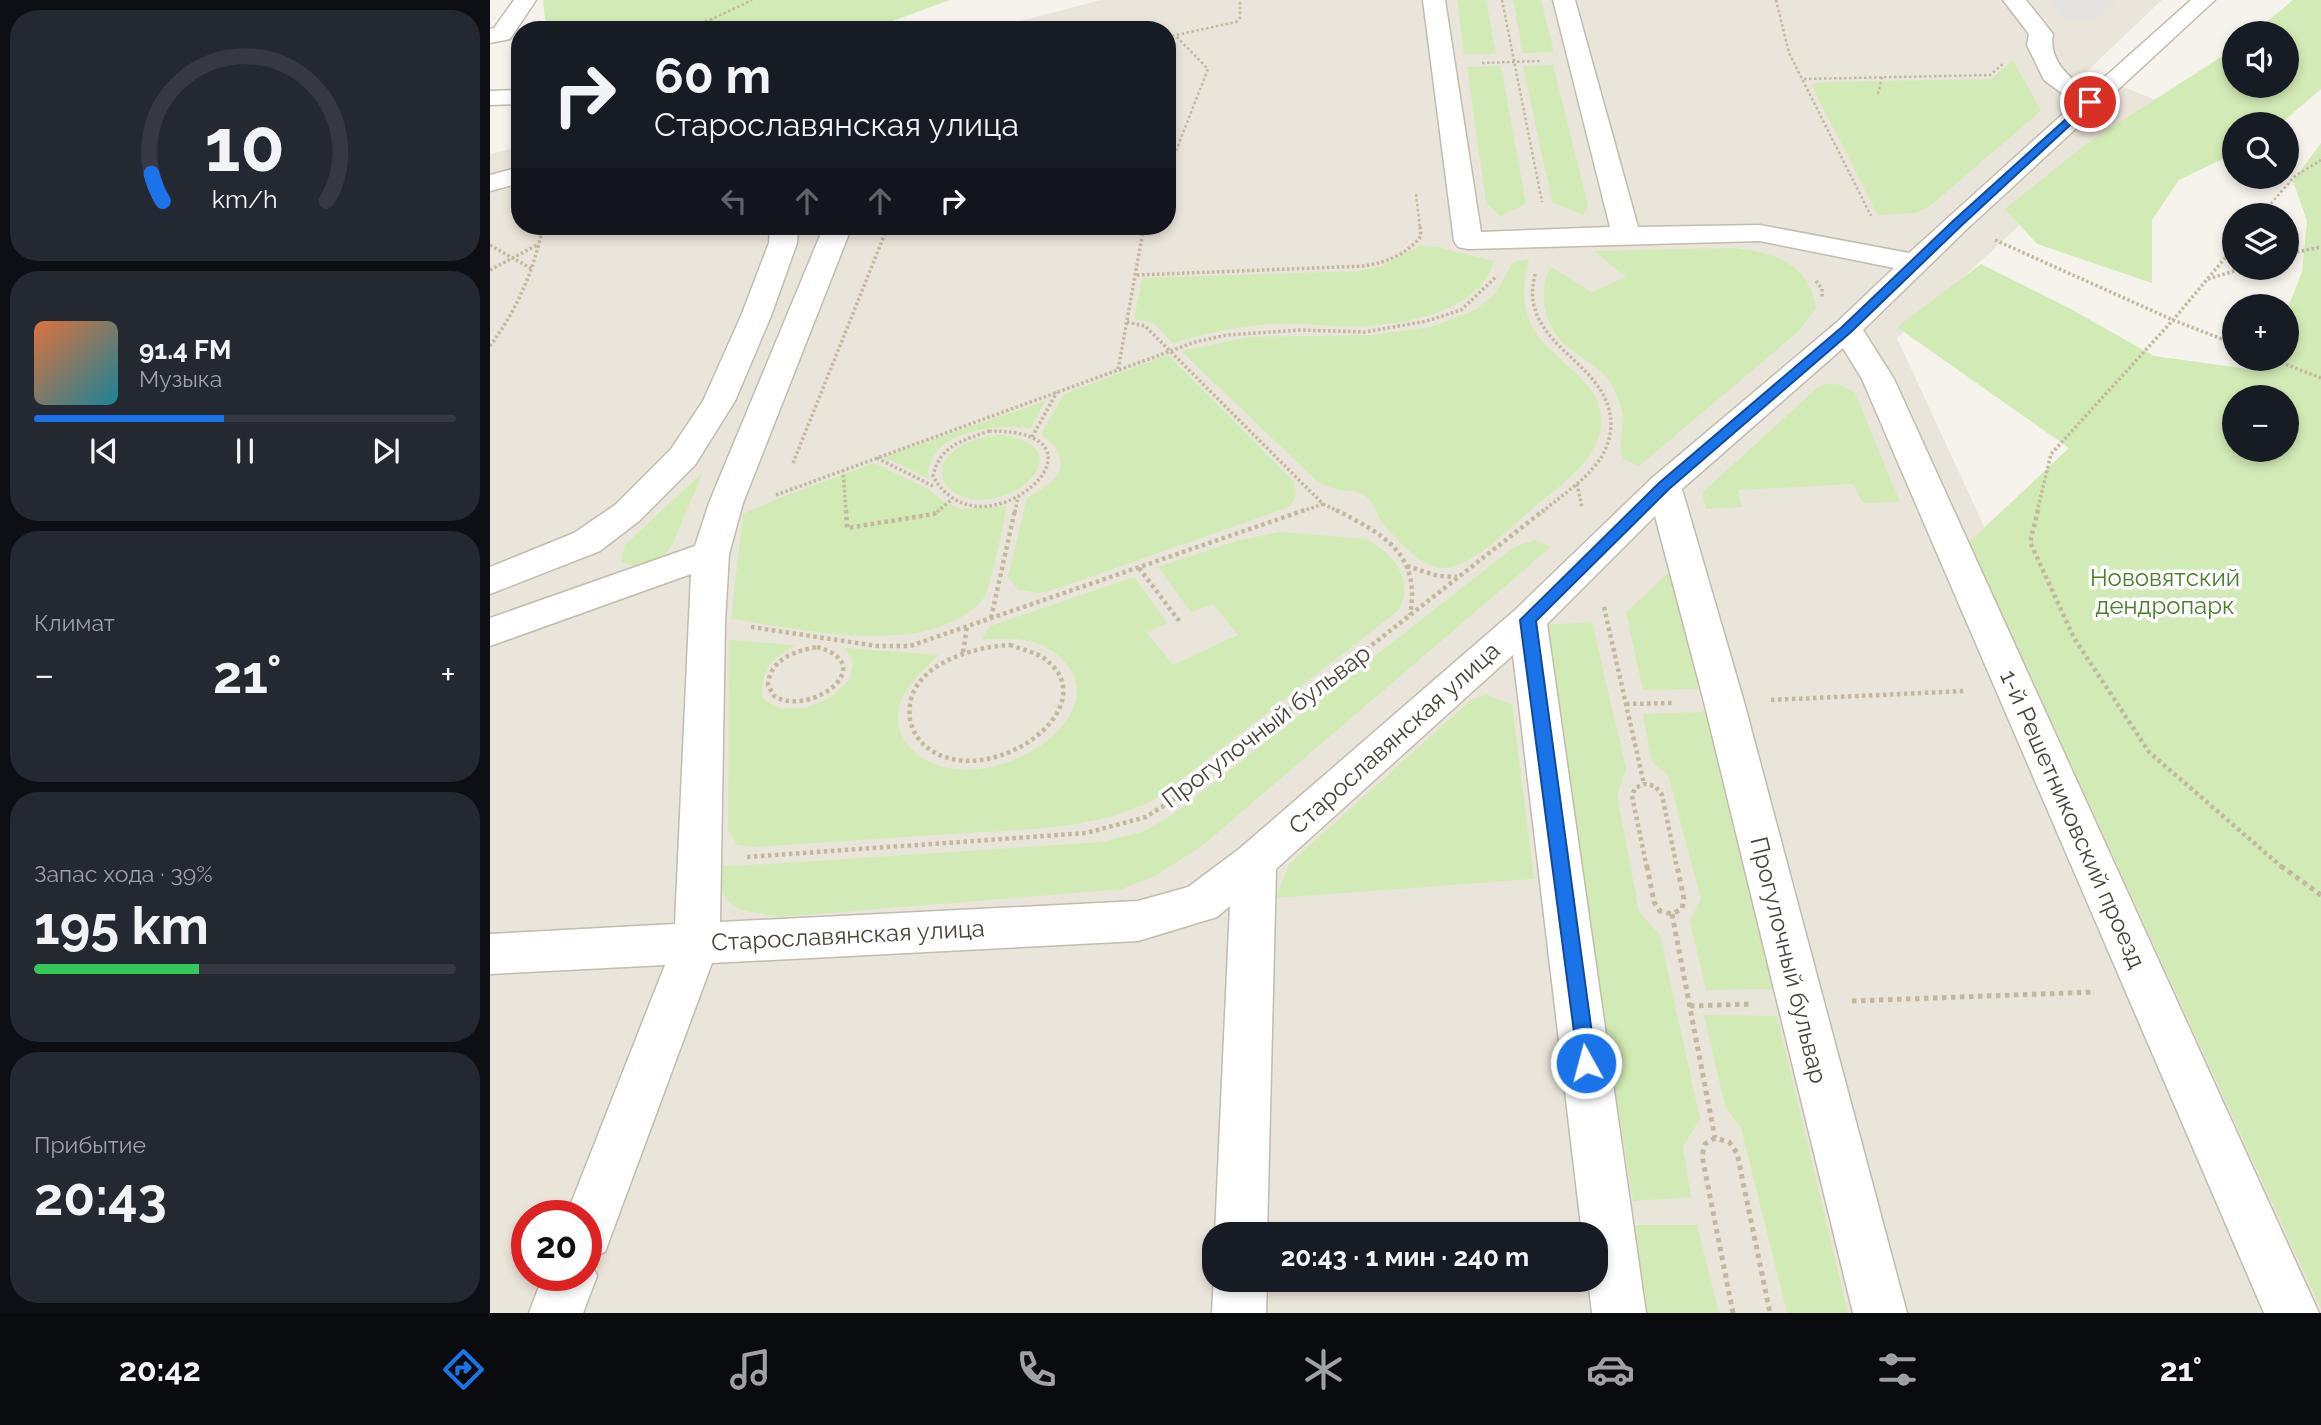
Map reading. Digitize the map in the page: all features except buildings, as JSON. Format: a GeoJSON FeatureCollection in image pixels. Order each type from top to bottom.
{"type":"FeatureCollection","features":[{"type":"Feature","properties":{"kind":"street"},"geometry":{"type":"LineString","coordinates":[[490,36],[502,34],[525,0]]}},
{"type":"Feature","properties":{"kind":"street"},"geometry":{"type":"LineString","coordinates":[[1434,0],[1468,241],[1760,233],[1915,263]]}},
{"type":"Feature","properties":{"kind":"street"},"geometry":{"type":"LineString","coordinates":[[1564,0],[1626,235]]}},
{"type":"Feature","properties":{"kind":"street"},"geometry":{"type":"LineString","coordinates":[[2014,0],[2041,34],[2039,45],[2056,80],[2090,102]]}},
{"type":"Feature","properties":{"kind":"street","name":"Старославянская улица"},"geometry":{"type":"LineString","coordinates":[[490,954],[1138,921],[1201,903],[1254,862],[1528,620],[1835,315],[1915,263],[2204,0]]}},
{"type":"Feature","properties":{"kind":"street"},"geometry":{"type":"LineString","coordinates":[[490,98],[511,97]]}},
{"type":"Feature","properties":{"kind":"street"},"geometry":{"type":"LineString","coordinates":[[490,183],[511,177]]}},
{"type":"Feature","properties":{"kind":"street"},"geometry":{"type":"LineString","coordinates":[[490,581],[587,542],[627,513],[683,457],[719,401],[765,292],[783,235]]}},
{"type":"Feature","properties":{"kind":"street"},"geometry":{"type":"LineString","coordinates":[[599,1200],[697,942],[706,622],[711,554],[726,503],[834,235]]}},
{"type":"Feature","properties":{"kind":"street","name":"1-й Решетниковский проезд"},"geometry":{"type":"LineString","coordinates":[[1835,315],[1878,379],[2292,1313]]}},
{"type":"Feature","properties":{"kind":"street","name":"Прогулочный бульвар"},"geometry":{"type":"LineString","coordinates":[[1664,486],[1724,702],[1880,1313]]}},
{"type":"Feature","properties":{"kind":"street"},"geometry":{"type":"LineString","coordinates":[[490,632],[711,554]]}},
{"type":"Feature","properties":{"kind":"street"},"geometry":{"type":"LineString","coordinates":[[1528,620],[1619,1313]]}},
{"type":"Feature","properties":{"kind":"street"},"geometry":{"type":"LineString","coordinates":[[1241,1222],[1254,862]]}},
{"type":"Feature","properties":{"kind":"street"},"geometry":{"type":"LineString","coordinates":[[556,1313],[564,1291]]}},
{"type":"Feature","properties":{"kind":"street"},"geometry":{"type":"LineString","coordinates":[[1239,1313],[1240,1292]]}},
{"type":"Feature","properties":{"kind":"path"},"geometry":{"type":"LineString","coordinates":[[706,21],[752,0]]}},
{"type":"Feature","properties":{"kind":"path"},"geometry":{"type":"LineString","coordinates":[[1176,35],[1236,22],[1240,18],[1240,0]]}},
{"type":"Feature","properties":{"kind":"path","name":"Прогулочный бульвар"},"geometry":{"type":"LineString","coordinates":[[741,858],[1086,833],[1146,817],[1182,794],[1577,484],[1605,451],[1612,421],[1605,398],[1593,377],[1565,354],[1544,329],[1534,304],[1532,284],[1548,237],[1502,0]]}},
{"type":"Feature","properties":{"kind":"path"},"geometry":{"type":"LineString","coordinates":[[1776,0],[1789,53],[1873,220],[1859,220]]}},
{"type":"Feature","properties":{"kind":"path"},"geometry":{"type":"LineString","coordinates":[[1176,36],[1208,69],[1176,151]]}},
{"type":"Feature","properties":{"kind":"path"},"geometry":{"type":"LineString","coordinates":[[1803,79],[1990,75],[2006,60]]}},
{"type":"Feature","properties":{"kind":"path"},"geometry":{"type":"LineString","coordinates":[[1443,64],[1580,61]]}},
{"type":"Feature","properties":{"kind":"path"},"geometry":{"type":"LineString","coordinates":[[1878,94],[1882,78]]}},
{"type":"Feature","properties":{"kind":"path"},"geometry":{"type":"LineString","coordinates":[[2270,203],[2311,163],[2321,160]]}},
{"type":"Feature","properties":{"kind":"path"},"geometry":{"type":"LineString","coordinates":[[1138,275],[1354,268],[1389,260],[1403,253],[1421,236],[1416,185]]}},
{"type":"Feature","properties":{"kind":"path"},"geometry":{"type":"LineString","coordinates":[[1957,223],[2173,320],[2222,339]]}},
{"type":"Feature","properties":{"kind":"path"},"geometry":{"type":"LineString","coordinates":[[490,346],[532,269],[542,235]]}},
{"type":"Feature","properties":{"kind":"path"},"geometry":{"type":"LineString","coordinates":[[791,467],[884,235]]}},
{"type":"Feature","properties":{"kind":"path"},"geometry":{"type":"LineString","coordinates":[[1118,370],[1138,275],[1143,235]]}},
{"type":"Feature","properties":{"kind":"path"},"geometry":{"type":"LineString","coordinates":[[770,498],[1169,350],[1227,335],[1300,330],[1365,332],[1427,321],[1461,310],[1498,274],[1506,257],[1548,237]]}},
{"type":"Feature","properties":{"kind":"path"},"geometry":{"type":"LineString","coordinates":[[490,270],[540,243]]}},
{"type":"Feature","properties":{"kind":"path"},"geometry":{"type":"LineString","coordinates":[[490,245],[532,269]]}},
{"type":"Feature","properties":{"kind":"path"},"geometry":{"type":"LineString","coordinates":[[2299,252],[2321,247]]}},
{"type":"Feature","properties":{"kind":"path"},"geometry":{"type":"LineString","coordinates":[[2222,261],[2173,320],[2051,454],[2030,542],[2074,638],[2149,752],[2278,864],[2321,895]]}},
{"type":"Feature","properties":{"kind":"path"},"geometry":{"type":"LineString","coordinates":[[1810,273],[1822,289],[1835,315]]}},
{"type":"Feature","properties":{"kind":"path"},"geometry":{"type":"LineString","coordinates":[[2207,279],[2222,275]]}},
{"type":"Feature","properties":{"kind":"path"},"geometry":{"type":"LineString","coordinates":[[1127,322],[1145,326],[1323,504],[1354,518],[1402,556],[1413,579],[1410,615]]}},
{"type":"Feature","properties":{"kind":"path"},"geometry":{"type":"LineString","coordinates":[[490,340],[497,337]]}},
{"type":"Feature","properties":{"kind":"path"},"geometry":{"type":"LineString","coordinates":[[2299,369],[2321,378]]}},
{"type":"Feature","properties":{"kind":"path"},"geometry":{"type":"LineString","coordinates":[[1032,437],[1057,392]]}},
{"type":"Feature","properties":{"kind":"path"},"geometry":{"type":"LineString","coordinates":[[876,458],[936,487],[951,500],[969,505],[988,505],[1018,497],[1040,482],[1047,471],[1050,458],[1046,448],[1032,437],[1007,430],[989,431],[953,444],[940,455],[933,468],[932,480],[936,487]]}},
{"type":"Feature","properties":{"kind":"path"},"geometry":{"type":"LineString","coordinates":[[843,470],[847,528],[934,514],[951,500]]}},
{"type":"Feature","properties":{"kind":"path"},"geometry":{"type":"LineString","coordinates":[[781,493],[786,480]]}},
{"type":"Feature","properties":{"kind":"path"},"geometry":{"type":"LineString","coordinates":[[990,618],[1018,497]]}},
{"type":"Feature","properties":{"kind":"path"},"geometry":{"type":"LineString","coordinates":[[706,622],[877,646],[910,646],[1323,504]]}},
{"type":"Feature","properties":{"kind":"path"},"geometry":{"type":"LineString","coordinates":[[1593,558],[1644,784]]}},
{"type":"Feature","properties":{"kind":"path"},"geometry":{"type":"LineString","coordinates":[[1407,566],[1438,576],[1458,577]]}},
{"type":"Feature","properties":{"kind":"path"},"geometry":{"type":"LineString","coordinates":[[1139,568],[1180,622]]}},
{"type":"Feature","properties":{"kind":"path"},"geometry":{"type":"LineString","coordinates":[[963,652],[967,626]]}},
{"type":"Feature","properties":{"kind":"path"},"geometry":{"type":"LineString","coordinates":[[817,648],[838,653],[843,661],[844,670],[834,688],[812,700],[800,702],[788,702],[771,694],[768,677],[780,660],[791,653],[817,648],[823,638]]}},
{"type":"Feature","properties":{"kind":"path"},"geometry":{"type":"LineString","coordinates":[[1010,645],[1032,650],[1049,660],[1061,674],[1065,691],[1061,709],[1049,729],[1029,746],[1003,757],[975,762],[948,759],[927,750],[913,735],[908,715],[912,696],[924,678],[941,663],[963,652],[987,646],[1010,645]]}},
{"type":"Feature","properties":{"kind":"path"},"geometry":{"type":"LineString","coordinates":[[1626,704],[2016,688]]}},
{"type":"Feature","properties":{"kind":"path"},"geometry":{"type":"LineString","coordinates":[[1644,784],[1655,786],[1662,795],[1684,899],[1682,909],[1672,914],[1660,911],[1654,902],[1632,796],[1635,788],[1644,784]]}},
{"type":"Feature","properties":{"kind":"path"},"geometry":{"type":"LineString","coordinates":[[1672,914],[1715,1138]]}},
{"type":"Feature","properties":{"kind":"path"},"geometry":{"type":"LineString","coordinates":[[1690,1006],[2150,991]]}},
{"type":"Feature","properties":{"kind":"path"},"geometry":{"type":"LineString","coordinates":[[1733,1313],[1702,1156],[1705,1144],[1715,1138],[1729,1142],[1737,1153],[1770,1313]]}},
{"type":"Feature","properties":{"kind":"shaded area"},"geometry":{"type":"Polygon","coordinates":[[[1101,0],[2162,0],[2086,72],[2156,100],[1897,338],[2321,1256],[2321,1313],[490,1313],[490,154],[511,149],[511,235],[1176,235],[1176,21],[1020,21],[1101,0]]]}},
{"type":"Feature","properties":{"kind":"shaded area"},"geometry":{"type":"Polygon","coordinates":[[[2048,0],[2117,0],[2092,22],[2063,19],[2048,0]]]}},
{"type":"Feature","properties":{"kind":"green space"},"geometry":{"type":"Polygon","coordinates":[[[543,0],[950,0],[893,21],[545,20],[543,0]]]}},
{"type":"Feature","properties":{"kind":"green space"},"geometry":{"type":"Polygon","coordinates":[[[1457,0],[1486,0],[1496,54],[1464,54],[1457,0]]]}},
{"type":"Feature","properties":{"kind":"green space"},"geometry":{"type":"Polygon","coordinates":[[[1513,0],[1541,0],[1554,52],[1523,53],[1513,0]]]}},
{"type":"Feature","properties":{"kind":"green space"},"geometry":{"type":"Polygon","coordinates":[[[2293,0],[2321,0],[2321,89],[2294,112],[2222,112],[2222,159],[2179,180],[2152,220],[2152,283],[2037,244],[2005,209],[2086,144],[2222,56],[2222,98],[2299,98],[2299,21],[2268,21],[2293,0]]]}},
{"type":"Feature","properties":{"kind":"green space"},"geometry":{"type":"Polygon","coordinates":[[[2013,60],[2041,111],[1930,206],[1916,213],[1878,215],[1812,86],[1815,83],[1831,82],[1991,79],[2013,60]]]}},
{"type":"Feature","properties":{"kind":"green space"},"geometry":{"type":"Polygon","coordinates":[[[1553,65],[1588,206],[1583,215],[1552,202],[1523,66],[1553,65]]]}},
{"type":"Feature","properties":{"kind":"green space"},"geometry":{"type":"Polygon","coordinates":[[[1501,66],[1526,204],[1500,216],[1486,202],[1467,67],[1501,66]]]}},
{"type":"Feature","properties":{"kind":"green space","name":"Нововятский дендропарк"},"geometry":{"type":"Polygon","coordinates":[[[2321,143],[2321,1309],[1969,542],[2069,448],[1897,327],[1981,264],[2069,308],[2154,356],[2222,365],[2222,371],[2299,371],[2299,294],[2293,294],[2302,272],[2307,221],[2296,189],[2299,189],[2299,173],[2321,143]]]}},
{"type":"Feature","properties":{"kind":"green space"},"geometry":{"type":"Polygon","coordinates":[[[1420,246],[1438,247],[1494,261],[1486,278],[1474,292],[1459,303],[1401,322],[1353,326],[1260,325],[1223,330],[1173,343],[1152,322],[1134,319],[1142,278],[1360,271],[1382,266],[1420,246]]]}},
{"type":"Feature","properties":{"kind":"green space"},"geometry":{"type":"Polygon","coordinates":[[[1735,248],[1764,253],[1788,263],[1806,281],[1816,308],[1799,331],[1639,466],[1623,459],[1623,417],[1611,384],[1607,377],[1561,340],[1549,321],[1545,310],[1544,288],[1551,267],[1592,292],[1626,277],[1594,251],[1735,248]]]}},
{"type":"Feature","properties":{"kind":"green space"},"geometry":{"type":"Polygon","coordinates":[[[1529,259],[1524,301],[1530,322],[1541,340],[1590,388],[1598,402],[1600,433],[1591,453],[1572,475],[1485,549],[1457,565],[1443,568],[1424,562],[1380,521],[1371,502],[1363,494],[1334,488],[1317,481],[1181,351],[1250,337],[1372,335],[1431,327],[1475,310],[1496,293],[1513,262],[1529,259]]]}},
{"type":"Feature","properties":{"kind":"green space"},"geometry":{"type":"Polygon","coordinates":[[[1168,355],[1294,482],[1294,500],[1286,508],[1059,588],[1040,593],[1018,590],[1008,577],[1027,498],[1048,484],[1060,470],[1059,454],[1041,434],[1064,394],[1168,355]]]}},
{"type":"Feature","properties":{"kind":"green space"},"geometry":{"type":"Polygon","coordinates":[[[1826,384],[1841,385],[1855,393],[1900,502],[1863,503],[1853,484],[1738,490],[1742,507],[1706,509],[1702,493],[1818,387],[1826,384]]]}},
{"type":"Feature","properties":{"kind":"green space"},"geometry":{"type":"Polygon","coordinates":[[[1045,401],[1030,429],[982,429],[950,440],[938,450],[930,462],[928,478],[883,457],[1045,401]]]}},
{"type":"Feature","properties":{"kind":"green space"},"geometry":{"type":"Polygon","coordinates":[[[1002,435],[1025,442],[1037,452],[1039,463],[1034,476],[1022,487],[1006,495],[987,499],[968,498],[951,490],[943,478],[942,470],[948,456],[972,440],[1002,435]]]}},
{"type":"Feature","properties":{"kind":"green space"},"geometry":{"type":"Polygon","coordinates":[[[874,463],[930,490],[941,500],[960,509],[1007,506],[993,570],[983,599],[960,618],[931,630],[898,635],[827,633],[731,619],[743,514],[874,463]]]}},
{"type":"Feature","properties":{"kind":"green space"},"geometry":{"type":"Polygon","coordinates":[[[703,472],[674,541],[660,563],[640,568],[621,562],[625,545],[703,472]]]}},
{"type":"Feature","properties":{"kind":"green space"},"geometry":{"type":"Polygon","coordinates":[[[1280,532],[1366,539],[1376,545],[1393,560],[1403,577],[1403,598],[1399,610],[1157,798],[1109,817],[1032,829],[754,847],[737,845],[728,830],[729,640],[795,645],[780,655],[765,672],[763,699],[779,708],[806,708],[831,697],[850,679],[853,662],[845,648],[939,655],[904,693],[898,710],[902,737],[922,758],[943,767],[968,770],[993,766],[1018,758],[1040,746],[1059,730],[1072,711],[1077,688],[1072,671],[1059,656],[1040,644],[1017,639],[981,640],[990,626],[1134,577],[1167,623],[1147,633],[1173,665],[1238,635],[1213,604],[1191,612],[1158,567],[1236,541],[1280,532]]]}},
{"type":"Feature","properties":{"kind":"green space"},"geometry":{"type":"Polygon","coordinates":[[[1535,540],[1551,547],[1202,846],[1155,876],[1122,889],[780,917],[743,910],[734,906],[723,892],[716,865],[738,866],[1102,842],[1145,831],[1175,813],[1514,547],[1535,540]]]}},
{"type":"Feature","properties":{"kind":"green space"},"geometry":{"type":"Polygon","coordinates":[[[1671,570],[1702,689],[1643,690],[1626,613],[1671,570]]]}},
{"type":"Feature","properties":{"kind":"green space"},"geometry":{"type":"Polygon","coordinates":[[[1592,622],[1626,769],[1617,795],[1639,912],[1660,935],[1700,1119],[1683,1146],[1691,1197],[1633,1201],[1543,625],[1592,622]]]}},
{"type":"Feature","properties":{"kind":"green space"},"geometry":{"type":"Polygon","coordinates":[[[1487,695],[1512,704],[1534,879],[1276,898],[1289,864],[1472,699],[1487,695]]]}},
{"type":"Feature","properties":{"kind":"green space"},"geometry":{"type":"Polygon","coordinates":[[[1705,712],[1773,989],[1706,990],[1690,921],[1701,899],[1668,775],[1652,762],[1643,714],[1705,712]]]}},
{"type":"Feature","properties":{"kind":"green space"},"geometry":{"type":"Polygon","coordinates":[[[1704,1015],[1777,1016],[1848,1313],[1787,1313],[1741,1128],[1725,1106],[1704,1015]]]}},
{"type":"Feature","properties":{"kind":"green space"},"geometry":{"type":"Polygon","coordinates":[[[1633,1225],[1697,1225],[1719,1313],[1647,1313],[1633,1225]]]}},
{"type":"Feature","properties":{"kind":"route"},"geometry":{"type":"LineString","coordinates":[[1586,1063],[1528,620],[1664,486],[1847,330],[1957,223],[2090,102]]}}]}
